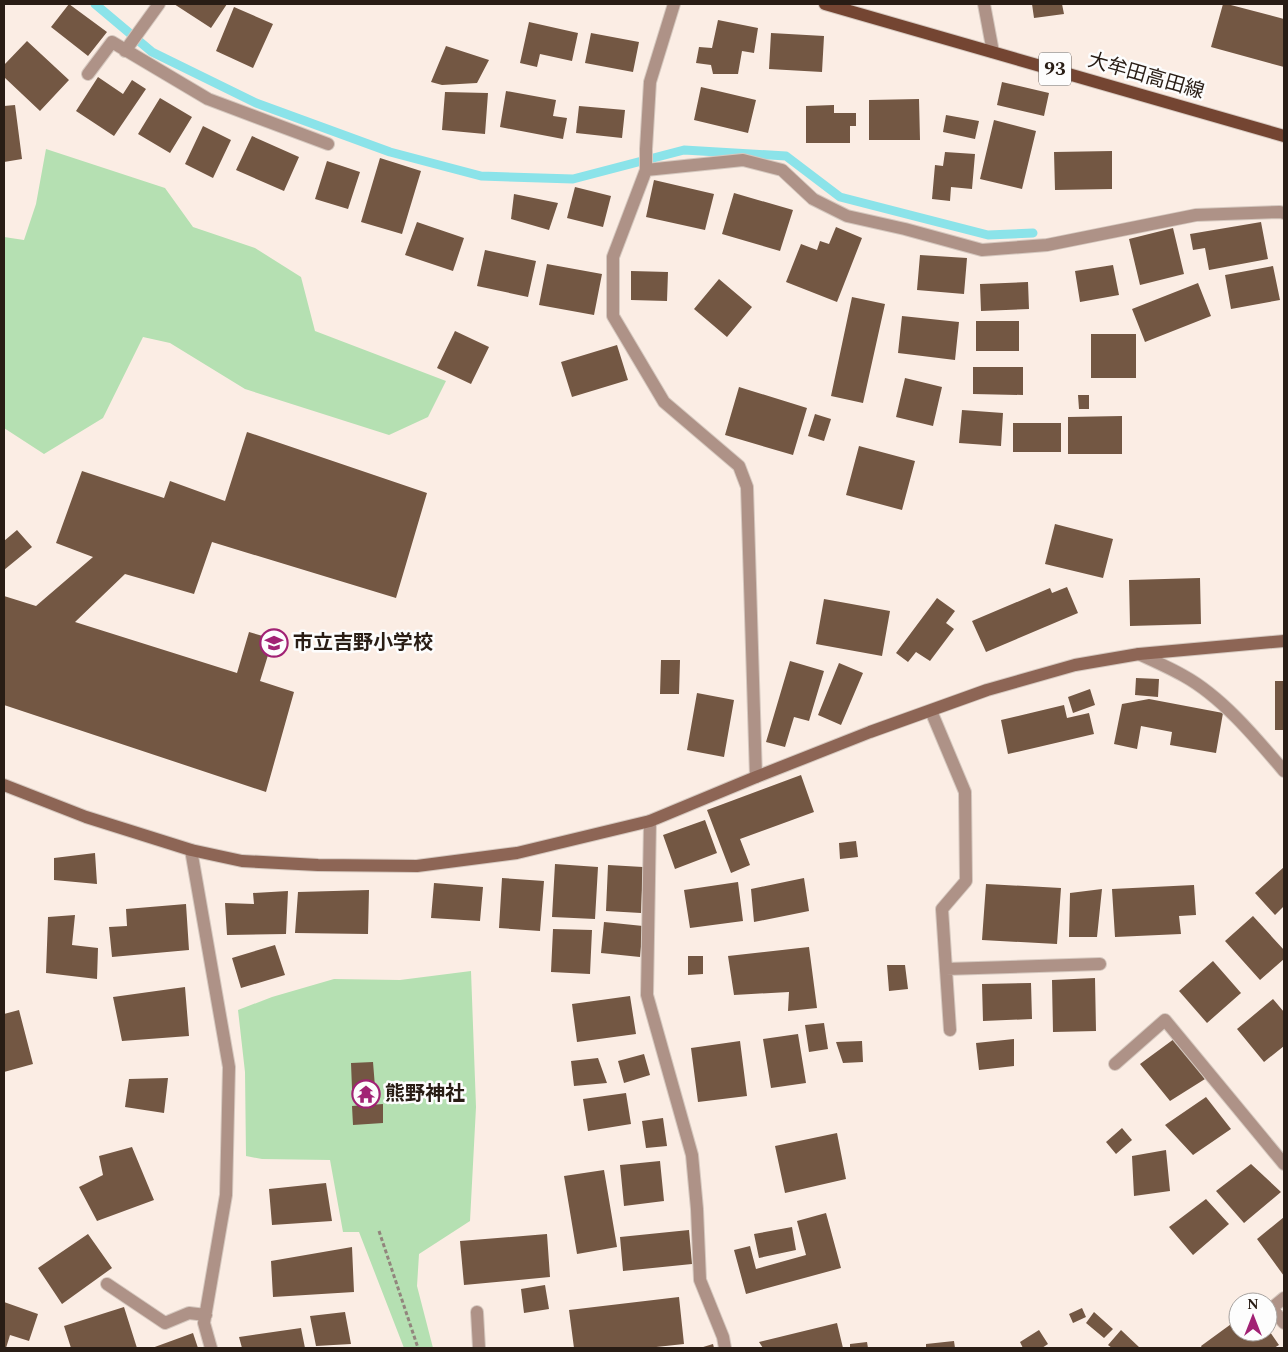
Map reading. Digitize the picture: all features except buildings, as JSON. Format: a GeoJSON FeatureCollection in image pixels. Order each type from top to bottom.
{"type":"FeatureCollection","features":[{"type":"Feature","properties":{"kind":"main road","name":"大牟田高田線"},"geometry":{"type":"LineString","coordinates":[[825,4],[1284,136]]}},
{"type":"Feature","properties":{"kind":"street"},"geometry":{"type":"LineString","coordinates":[[128,48],[158,4]]}},
{"type":"Feature","properties":{"kind":"street"},"geometry":{"type":"LineString","coordinates":[[674,4],[650,82],[646,167],[613,257],[613,316],[664,402],[739,466],[747,487],[756,777]]}},
{"type":"Feature","properties":{"kind":"street"},"geometry":{"type":"LineString","coordinates":[[984,4],[993,52]]}},
{"type":"Feature","properties":{"kind":"street"},"geometry":{"type":"LineString","coordinates":[[88,74],[112,42],[128,48],[208,99],[328,144]]}},
{"type":"Feature","properties":{"kind":"street"},"geometry":{"type":"LineString","coordinates":[[646,167],[743,160],[782,170],[813,199],[847,216],[905,229],[982,250],[1047,245],[1196,215],[1284,213]]}},
{"type":"Feature","properties":{"kind":"street"},"geometry":{"type":"LineString","coordinates":[[4,785],[86,817],[191,850],[242,861],[318,866],[417,866],[517,853],[650,821],[870,732],[987,690],[1075,665],[1139,654],[1284,641]]}},
{"type":"Feature","properties":{"kind":"street"},"geometry":{"type":"LineString","coordinates":[[1139,654],[1185,676],[1215,698],[1253,735],[1284,771]]}},
{"type":"Feature","properties":{"kind":"street"},"geometry":{"type":"LineString","coordinates":[[931,711],[964,792],[966,880],[942,909],[950,1030]]}},
{"type":"Feature","properties":{"kind":"street"},"geometry":{"type":"LineString","coordinates":[[650,821],[646,995],[692,1155],[697,1209],[700,1280],[723,1337],[725,1348]]}},
{"type":"Feature","properties":{"kind":"street"},"geometry":{"type":"LineString","coordinates":[[191,850],[229,1067],[226,1195],[204,1322],[211,1348]]}},
{"type":"Feature","properties":{"kind":"street"},"geometry":{"type":"LineString","coordinates":[[946,969],[1100,964]]}},
{"type":"Feature","properties":{"kind":"street"},"geometry":{"type":"LineString","coordinates":[[1115,1064],[1165,1020],[1284,1164]]}},
{"type":"Feature","properties":{"kind":"street"},"geometry":{"type":"LineString","coordinates":[[107,1284],[165,1323],[189,1313],[206,1315]]}},
{"type":"Feature","properties":{"kind":"street"},"geometry":{"type":"LineString","coordinates":[[1284,1298],[1272,1308],[1284,1323]]}},
{"type":"Feature","properties":{"kind":"street"},"geometry":{"type":"LineString","coordinates":[[478,1312],[479,1348]]}},
{"type":"Feature","properties":{"kind":"path"},"geometry":{"type":"LineString","coordinates":[[380,1230],[418,1348]]}},
{"type":"Feature","properties":{"kind":"green space"},"geometry":{"type":"Polygon","coordinates":[[[46,149],[165,188],[193,227],[255,248],[301,277],[315,331],[446,381],[428,417],[389,435],[245,389],[170,343],[143,337],[103,418],[44,454],[4,428],[4,237],[24,240],[36,204],[46,149]]]}},
{"type":"Feature","properties":{"kind":"green space"},"geometry":{"type":"Polygon","coordinates":[[[471,971],[476,1107],[470,1221],[419,1254],[417,1286],[433,1348],[404,1348],[359,1232],[343,1232],[330,1160],[262,1159],[246,1156],[245,1072],[238,1010],[272,997],[334,979],[400,980],[471,971]]]}},
{"type":"Feature","properties":{"kind":"waterway"},"geometry":{"type":"LineString","coordinates":[[95,4],[152,52],[256,103],[390,152],[481,176],[573,179],[684,150],[786,156],[840,197],[988,235],[1033,233]]}},
{"type":"Feature","properties":{"kind":"place","name":"市立吉野小学校"},"geometry":{"type":"Point","coordinates":[274,643]}},
{"type":"Feature","properties":{"kind":"place","name":"熊野神社"},"geometry":{"type":"Point","coordinates":[366,1094]}}]}
